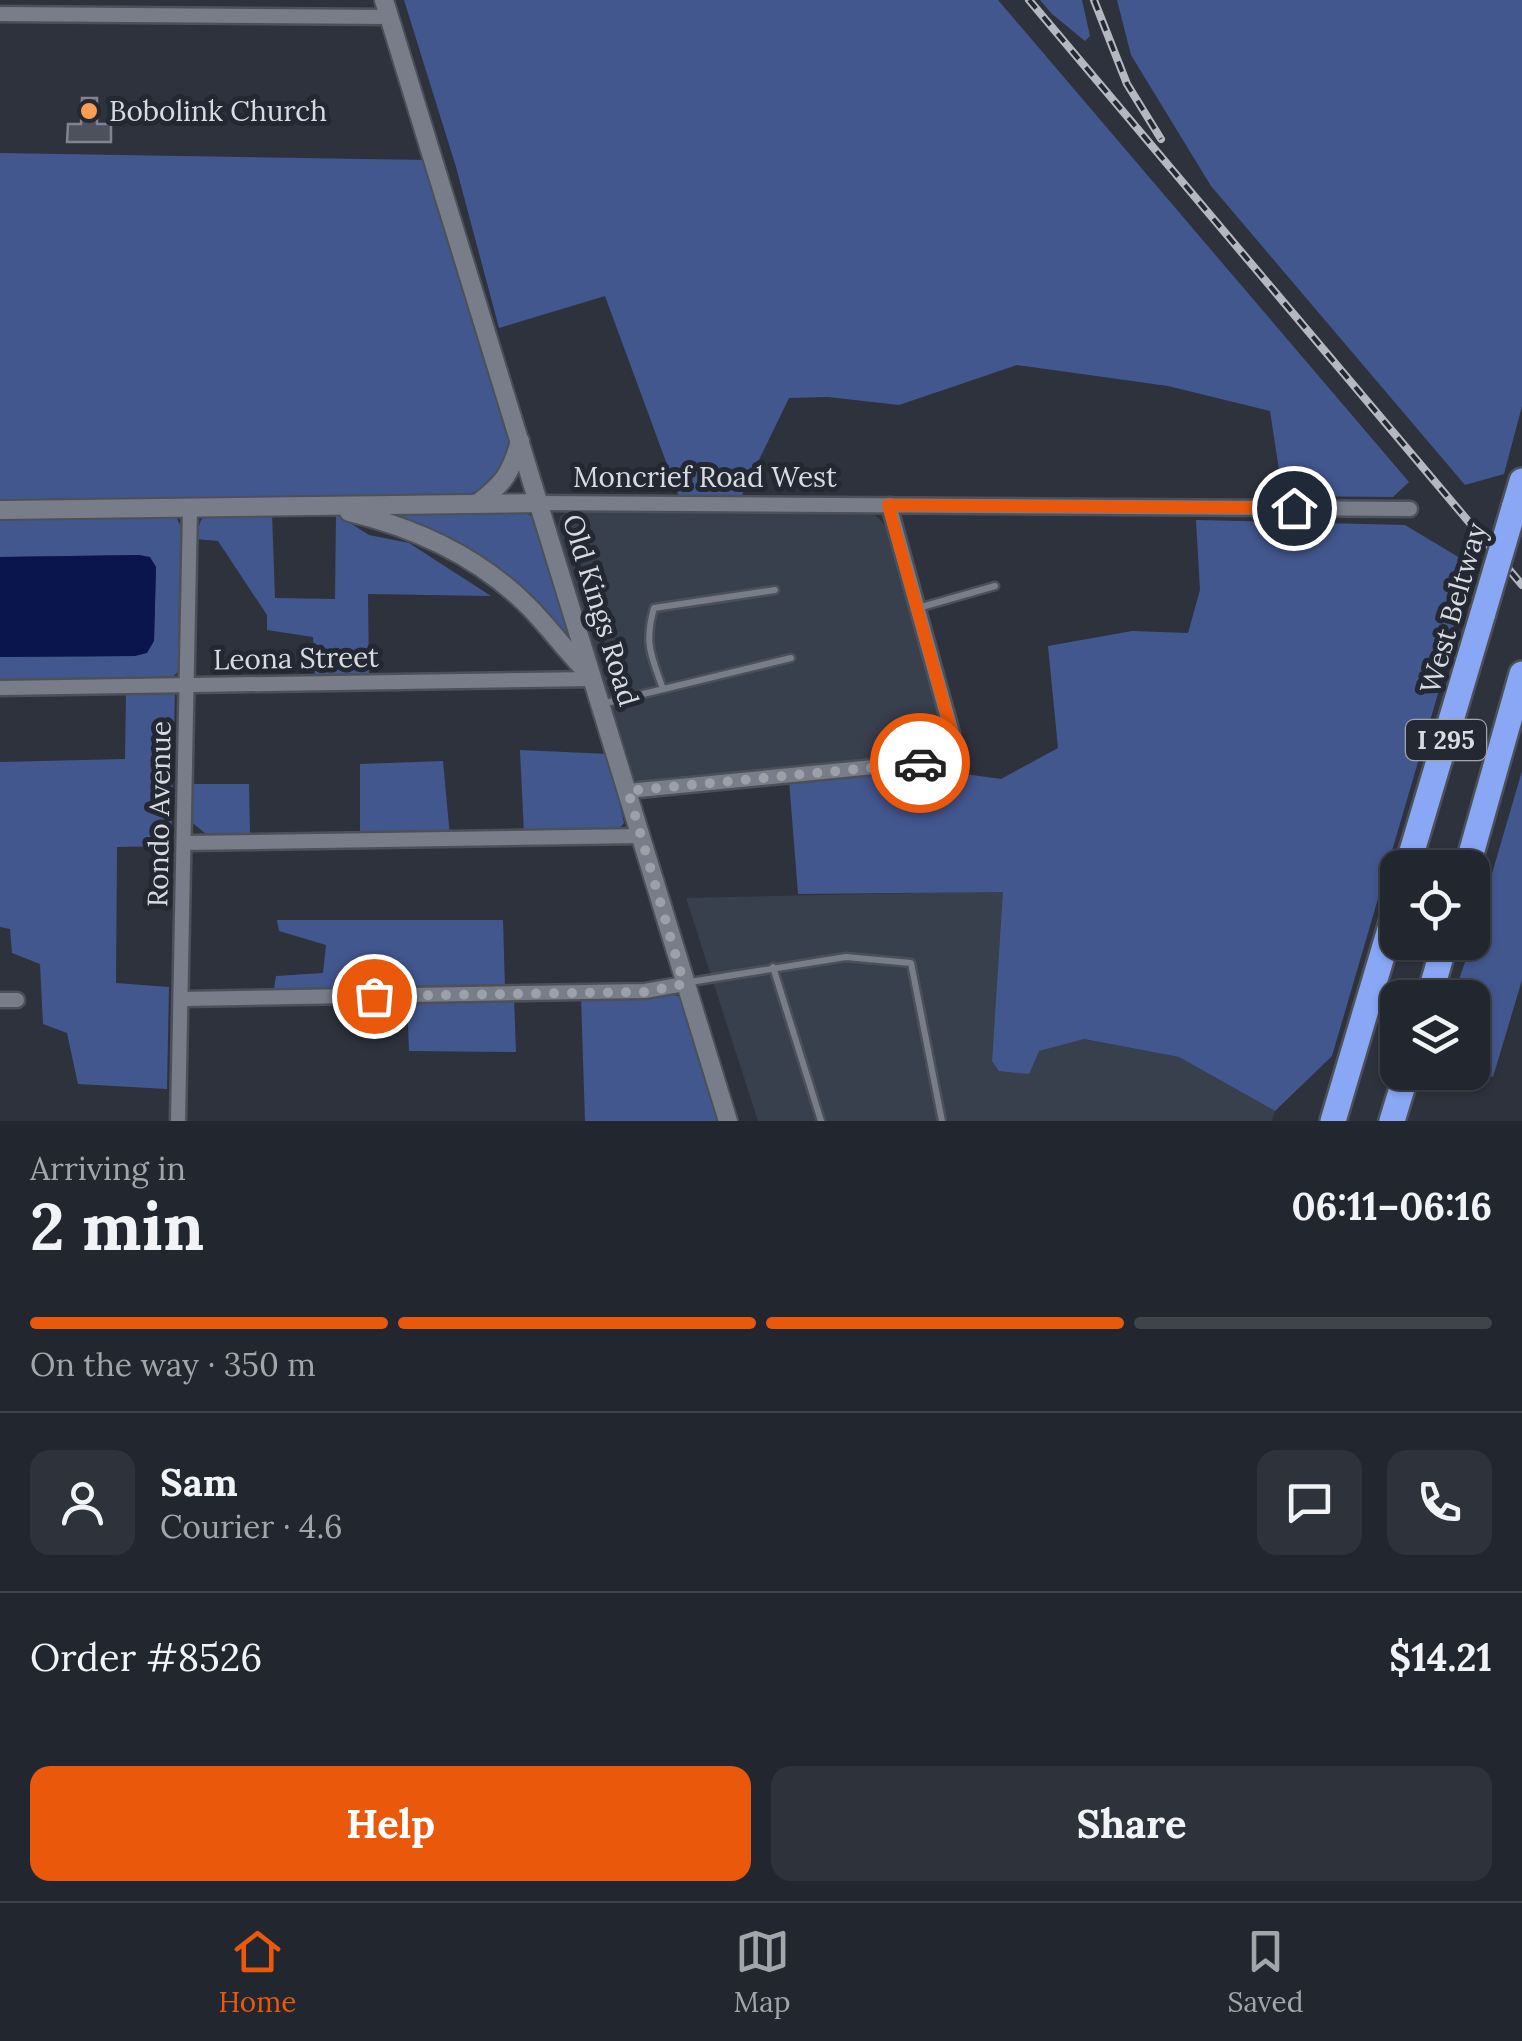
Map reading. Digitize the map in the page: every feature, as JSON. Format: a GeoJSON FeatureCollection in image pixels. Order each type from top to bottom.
{"type":"FeatureCollection","features":[{"type":"Feature","properties":{"kind":"highway","name":"West Beltway"},"geometry":{"type":"LineString","coordinates":[[1413,850],[1522,481]]}},
{"type":"Feature","properties":{"kind":"highway","name":"I 295"},"geometry":{"type":"LineString","coordinates":[[1473,850],[1522,674]]}},
{"type":"Feature","properties":{"kind":"highway"},"geometry":{"type":"LineString","coordinates":[[1333,1121],[1381,960]]}},
{"type":"Feature","properties":{"kind":"highway"},"geometry":{"type":"LineString","coordinates":[[1392,1121],[1401,1090]]}},
{"type":"Feature","properties":{"kind":"street"},"geometry":{"type":"LineString","coordinates":[[0,14],[93,8],[386,8]]}},
{"type":"Feature","properties":{"kind":"street","name":"Old Kings Road"},"geometry":{"type":"LineString","coordinates":[[386,8],[728,1121]]}},
{"type":"Feature","properties":{"kind":"street"},"geometry":{"type":"LineString","coordinates":[[477,504],[499,487],[513,468],[520,441]]}},
{"type":"Feature","properties":{"kind":"street","name":"Moncrief Road West"},"geometry":{"type":"LineString","coordinates":[[0,510],[539,503],[1410,508]]}},
{"type":"Feature","properties":{"kind":"street"},"geometry":{"type":"LineString","coordinates":[[320,505],[383,520],[464,556],[527,605],[594,679]]}},
{"type":"Feature","properties":{"kind":"street"},"geometry":{"type":"LineString","coordinates":[[628,791],[935,761],[950,750],[952,733],[888,505]]}},
{"type":"Feature","properties":{"kind":"street","name":"Rondo Avenue"},"geometry":{"type":"LineString","coordinates":[[178,1121],[190,508]]}},
{"type":"Feature","properties":{"kind":"street","name":"Leona Street"},"geometry":{"type":"LineString","coordinates":[[0,688],[594,679]]}},
{"type":"Feature","properties":{"kind":"street"},"geometry":{"type":"LineString","coordinates":[[184,842],[642,836]]}},
{"type":"Feature","properties":{"kind":"street"},"geometry":{"type":"LineString","coordinates":[[181,999],[645,992],[684,984]]}},
{"type":"Feature","properties":{"kind":"street"},"geometry":{"type":"LineString","coordinates":[[0,1000],[17,1000]]}},
{"type":"Feature","properties":{"kind":"lane"},"geometry":{"type":"LineString","coordinates":[[917,608],[994,586]]}},
{"type":"Feature","properties":{"kind":"lane"},"geometry":{"type":"LineString","coordinates":[[663,689],[649,653],[647,632],[654,608],[775,590]]}},
{"type":"Feature","properties":{"kind":"lane"},"geometry":{"type":"LineString","coordinates":[[601,704],[790,658]]}},
{"type":"Feature","properties":{"kind":"lane"},"geometry":{"type":"LineString","coordinates":[[684,984],[846,957],[911,964],[942,1121]]}},
{"type":"Feature","properties":{"kind":"lane"},"geometry":{"type":"LineString","coordinates":[[774,967],[821,1121]]}},
{"type":"Feature","properties":{"kind":"shaded area"},"geometry":{"type":"Polygon","coordinates":[[[404,0],[998,0],[1409,482],[1393,497],[1283,496],[1270,411],[1168,386],[1017,365],[899,405],[828,397],[789,398],[740,499],[679,497],[605,296],[499,328],[456,167],[404,0]]]}},
{"type":"Feature","properties":{"kind":"shaded area"},"geometry":{"type":"Polygon","coordinates":[[[1040,0],[1082,0],[1090,36],[1085,41],[1040,0]]]}},
{"type":"Feature","properties":{"kind":"shaded area"},"geometry":{"type":"Polygon","coordinates":[[[1117,0],[1522,0],[1522,406],[1504,474],[1465,485],[1211,186],[1131,55],[1117,0]]]}},
{"type":"Feature","properties":{"kind":"shaded area"},"geometry":{"type":"Polygon","coordinates":[[[0,153],[427,160],[511,438],[497,477],[461,497],[0,503],[0,153]]]}},
{"type":"Feature","properties":{"kind":"shaded area"},"geometry":{"type":"Polygon","coordinates":[[[570,509],[865,510],[875,515],[887,527],[946,734],[942,748],[926,757],[643,783],[632,778],[556,531],[560,517],[570,509]]]}},
{"type":"Feature","properties":{"kind":"shaded area"},"geometry":{"type":"Polygon","coordinates":[[[523,510],[539,522],[578,651],[528,599],[375,511],[523,510]]]}},
{"type":"Feature","properties":{"kind":"shaded area"},"geometry":{"type":"Polygon","coordinates":[[[272,513],[275,598],[335,599],[336,514],[369,535],[409,543],[491,596],[368,594],[369,679],[315,679],[313,637],[267,630],[267,615],[218,541],[195,539],[201,520],[208,514],[272,513]]]}},
{"type":"Feature","properties":{"kind":"shaded area"},"geometry":{"type":"Polygon","coordinates":[[[0,516],[176,517],[185,534],[182,668],[168,681],[0,684],[0,657],[135,656],[154,641],[156,567],[150,558],[139,555],[0,557],[0,516]]]}},
{"type":"Feature","properties":{"kind":"shaded area"},"geometry":{"type":"Polygon","coordinates":[[[1196,520],[1405,525],[1475,567],[1392,850],[1380,850],[1380,892],[1332,1056],[1275,1111],[1179,1057],[1084,1039],[1039,1051],[1029,1074],[999,1071],[992,1061],[1003,892],[798,894],[789,780],[940,765],[943,771],[1001,779],[1058,748],[1048,646],[1132,631],[1188,633],[1200,590],[1196,520]]]}},
{"type":"Feature","properties":{"kind":"shaded area"},"geometry":{"type":"Polygon","coordinates":[[[0,557],[150,557],[156,567],[154,641],[147,653],[0,657],[0,557]]]}},
{"type":"Feature","properties":{"kind":"shaded area"},"geometry":{"type":"Polygon","coordinates":[[[126,691],[175,693],[171,846],[117,847],[116,983],[169,987],[167,1089],[78,1084],[67,1033],[43,1024],[40,964],[12,953],[10,929],[0,927],[0,762],[125,759],[126,691]]]}},
{"type":"Feature","properties":{"kind":"shaded area"},"geometry":{"type":"Polygon","coordinates":[[[520,750],[609,754],[624,823],[616,832],[524,834],[520,750]]]}},
{"type":"Feature","properties":{"kind":"shaded area"},"geometry":{"type":"Polygon","coordinates":[[[443,761],[450,837],[360,838],[360,764],[443,761]]]}},
{"type":"Feature","properties":{"kind":"shaded area"},"geometry":{"type":"Polygon","coordinates":[[[1522,771],[1522,980],[1493,1077],[1490,980],[1459,980],[1466,960],[1490,960],[1490,880],[1522,771]]]}},
{"type":"Feature","properties":{"kind":"shaded area"},"geometry":{"type":"Polygon","coordinates":[[[190,784],[249,784],[250,836],[206,834],[189,820],[190,784]]]}},
{"type":"Feature","properties":{"kind":"shaded area"},"geometry":{"type":"Polygon","coordinates":[[[1004,891],[992,1060],[1084,1039],[1179,1057],[1275,1111],[1272,1121],[758,1121],[686,898],[1004,891]]]}},
{"type":"Feature","properties":{"kind":"shaded area"},"geometry":{"type":"Polygon","coordinates":[[[277,920],[503,920],[505,989],[274,989],[276,976],[323,973],[326,945],[279,931],[277,920]]]}},
{"type":"Feature","properties":{"kind":"shaded area"},"geometry":{"type":"Polygon","coordinates":[[[581,997],[681,997],[686,1004],[723,1121],[585,1121],[581,997]]]}},
{"type":"Feature","properties":{"kind":"shaded area"},"geometry":{"type":"Polygon","coordinates":[[[514,998],[516,1052],[409,1051],[407,1000],[514,998]]]}},
{"type":"Feature","properties":{"kind":"building","name":"Bobolink Church"},"geometry":{"type":"Polygon","coordinates":[[[82,98],[97,98],[97,124],[111,124],[111,142],[67,142],[68,124],[81,124],[82,98]]]}},
{"type":"Feature","properties":{"kind":"railway"},"geometry":{"type":"LineString","coordinates":[[1029,0],[1522,585]]}},
{"type":"Feature","properties":{"kind":"railway"},"geometry":{"type":"LineString","coordinates":[[1094,0],[1127,84],[1161,139]]}},
{"type":"Feature","properties":{"kind":"way so far"},"geometry":{"type":"LineString","coordinates":[[374,996],[645,992],[684,984],[628,791],[920,763]]}},
{"type":"Feature","properties":{"kind":"place","name":"Bobolink Church"},"geometry":{"type":"Point","coordinates":[89,111]}},
{"type":"Feature","properties":{"kind":"route"},"geometry":{"type":"LineString","coordinates":[[920,763],[945,756],[950,750],[952,733],[888,505],[1294,508]]}}]}
